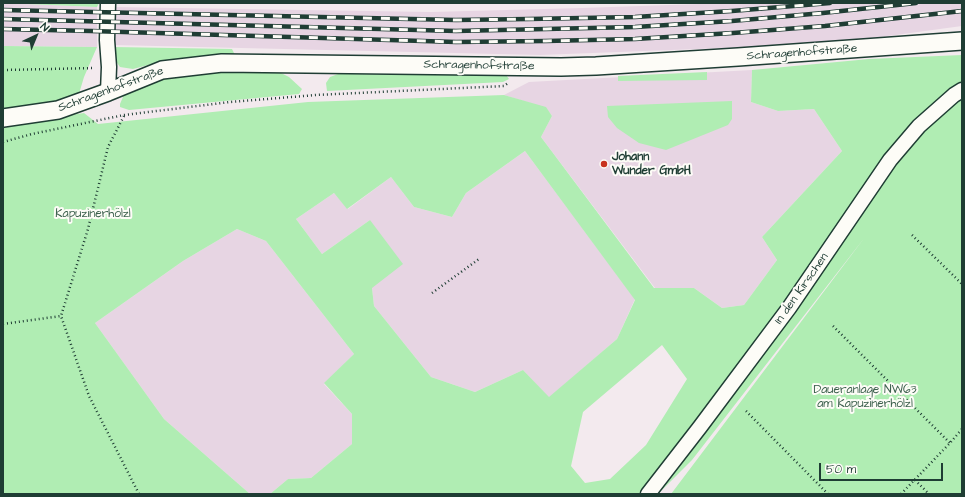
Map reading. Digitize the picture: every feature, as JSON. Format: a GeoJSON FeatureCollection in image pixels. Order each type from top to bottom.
{"type":"FeatureCollection","features":[{"type":"Feature","properties":{"kind":"street"},"geometry":{"type":"LineString","coordinates":[[108,3],[108,92]]}},
{"type":"Feature","properties":{"kind":"street","name":"Schragenhofstraße"},"geometry":{"type":"LineString","coordinates":[[3,118],[58,110],[162,70],[222,63],[561,67],[596,66],[746,57],[962,41]]}},
{"type":"Feature","properties":{"kind":"street","name":"In den Kirschen"},"geometry":{"type":"LineString","coordinates":[[648,494],[700,428],[789,308],[890,160],[918,126],[962,90]]}},
{"type":"Feature","properties":{"kind":"path"},"geometry":{"type":"LineString","coordinates":[[3,70],[109,68]]}},
{"type":"Feature","properties":{"kind":"path"},"geometry":{"type":"LineString","coordinates":[[3,142],[32,134],[124,115],[108,147],[88,229],[61,316],[89,396],[139,494]]}},
{"type":"Feature","properties":{"kind":"path"},"geometry":{"type":"LineString","coordinates":[[912,235],[962,284]]}},
{"type":"Feature","properties":{"kind":"path"},"geometry":{"type":"LineString","coordinates":[[432,293],[479,259]]}},
{"type":"Feature","properties":{"kind":"path"},"geometry":{"type":"LineString","coordinates":[[3,324],[61,316]]}},
{"type":"Feature","properties":{"kind":"path"},"geometry":{"type":"LineString","coordinates":[[834,326],[950,443]]}},
{"type":"Feature","properties":{"kind":"path"},"geometry":{"type":"LineString","coordinates":[[746,411],[828,494]]}},
{"type":"Feature","properties":{"kind":"path"},"geometry":{"type":"LineString","coordinates":[[901,494],[962,429]]}},
{"type":"Feature","properties":{"kind":"path"},"geometry":{"type":"LineString","coordinates":[[915,480],[929,494]]}},
{"type":"Feature","properties":{"kind":"shaded area"},"geometry":{"type":"Polygon","coordinates":[[[3,3],[97,7],[97,47],[3,46],[3,3]]]}},
{"type":"Feature","properties":{"kind":"shaded area"},"geometry":{"type":"Polygon","coordinates":[[[728,3],[962,3],[962,26],[829,44],[540,55],[113,45],[113,7],[431,12],[728,3]]]}},
{"type":"Feature","properties":{"kind":"shaded area"},"geometry":{"type":"Polygon","coordinates":[[[752,70],[751,102],[778,111],[814,109],[842,151],[762,237],[777,260],[744,305],[722,308],[694,288],[655,288],[541,137],[552,116],[546,108],[504,95],[529,82],[752,70]]]}},
{"type":"Feature","properties":{"kind":"shaded area"},"geometry":{"type":"Polygon","coordinates":[[[525,151],[635,299],[617,339],[549,398],[523,370],[475,392],[431,377],[374,306],[370,220],[322,254],[296,219],[334,193],[348,209],[391,177],[414,207],[452,217],[466,193],[525,151]]]}},
{"type":"Feature","properties":{"kind":"shaded area"},"geometry":{"type":"Polygon","coordinates":[[[237,229],[266,241],[354,354],[324,384],[352,414],[352,444],[311,478],[288,479],[270,494],[250,494],[164,419],[95,323],[183,261],[237,229]]]}},
{"type":"Feature","properties":{"kind":"green space"},"geometry":{"type":"Polygon","coordinates":[[[3,3],[99,3],[97,7],[3,3]]]}},
{"type":"Feature","properties":{"kind":"green space"},"geometry":{"type":"Polygon","coordinates":[[[3,46],[97,47],[84,77],[78,97],[3,110],[3,46]]]}},
{"type":"Feature","properties":{"kind":"green space"},"geometry":{"type":"Polygon","coordinates":[[[113,47],[232,49],[235,55],[152,64],[133,69],[120,67],[115,60],[113,47]]]}},
{"type":"Feature","properties":{"kind":"green space","name":"Kapuzinerhölzl"},"geometry":{"type":"Polygon","coordinates":[[[962,55],[962,494],[671,494],[865,237],[692,460],[658,494],[270,494],[288,479],[311,478],[352,444],[352,414],[324,383],[354,354],[266,241],[237,229],[183,261],[95,323],[164,419],[250,494],[3,494],[3,125],[84,113],[98,124],[308,102],[504,95],[546,107],[552,116],[541,137],[654,288],[694,288],[722,308],[744,305],[777,260],[762,237],[842,151],[814,109],[778,111],[751,102],[752,70],[869,59],[962,55]],[[525,151],[466,193],[452,217],[414,207],[391,177],[347,209],[334,193],[296,219],[322,254],[370,220],[403,264],[372,288],[374,306],[431,377],[475,392],[523,370],[549,397],[617,339],[635,300],[525,151]],[[662,345],[583,412],[571,466],[585,483],[610,479],[646,445],[687,379],[662,345]]]}},
{"type":"Feature","properties":{"kind":"green space"},"geometry":{"type":"Polygon","coordinates":[[[225,70],[279,72],[289,77],[302,89],[299,94],[129,110],[120,107],[125,92],[163,78],[225,70]]]}},
{"type":"Feature","properties":{"kind":"green space"},"geometry":{"type":"Polygon","coordinates":[[[707,72],[707,80],[618,81],[618,76],[707,72]]]}},
{"type":"Feature","properties":{"kind":"green space"},"geometry":{"type":"Polygon","coordinates":[[[338,74],[506,75],[509,79],[503,82],[327,91],[326,83],[330,77],[338,74]]]}},
{"type":"Feature","properties":{"kind":"green space"},"geometry":{"type":"Polygon","coordinates":[[[732,101],[732,119],[728,125],[666,150],[639,143],[617,128],[608,117],[607,106],[732,101]]]}},
{"type":"Feature","properties":{"kind":"railway"},"geometry":{"type":"LineString","coordinates":[[3,10],[456,20],[635,17],[830,3]]}},
{"type":"Feature","properties":{"kind":"railway"},"geometry":{"type":"LineString","coordinates":[[3,19],[456,31],[635,27],[732,21],[916,3]]}},
{"type":"Feature","properties":{"kind":"railway"},"geometry":{"type":"LineString","coordinates":[[3,29],[456,42],[546,41],[635,39],[733,33],[825,26],[962,11]]}},
{"type":"Feature","properties":{"kind":"place","name":"Johann Wunder GmbH"},"geometry":{"type":"Point","coordinates":[604,164]}},
{"type":"Feature","properties":{"kind":"park label","name":"Daueranlage NW63 am Kapuzinerhölzl"},"geometry":{"type":"Point","coordinates":[865,397]}}]}
